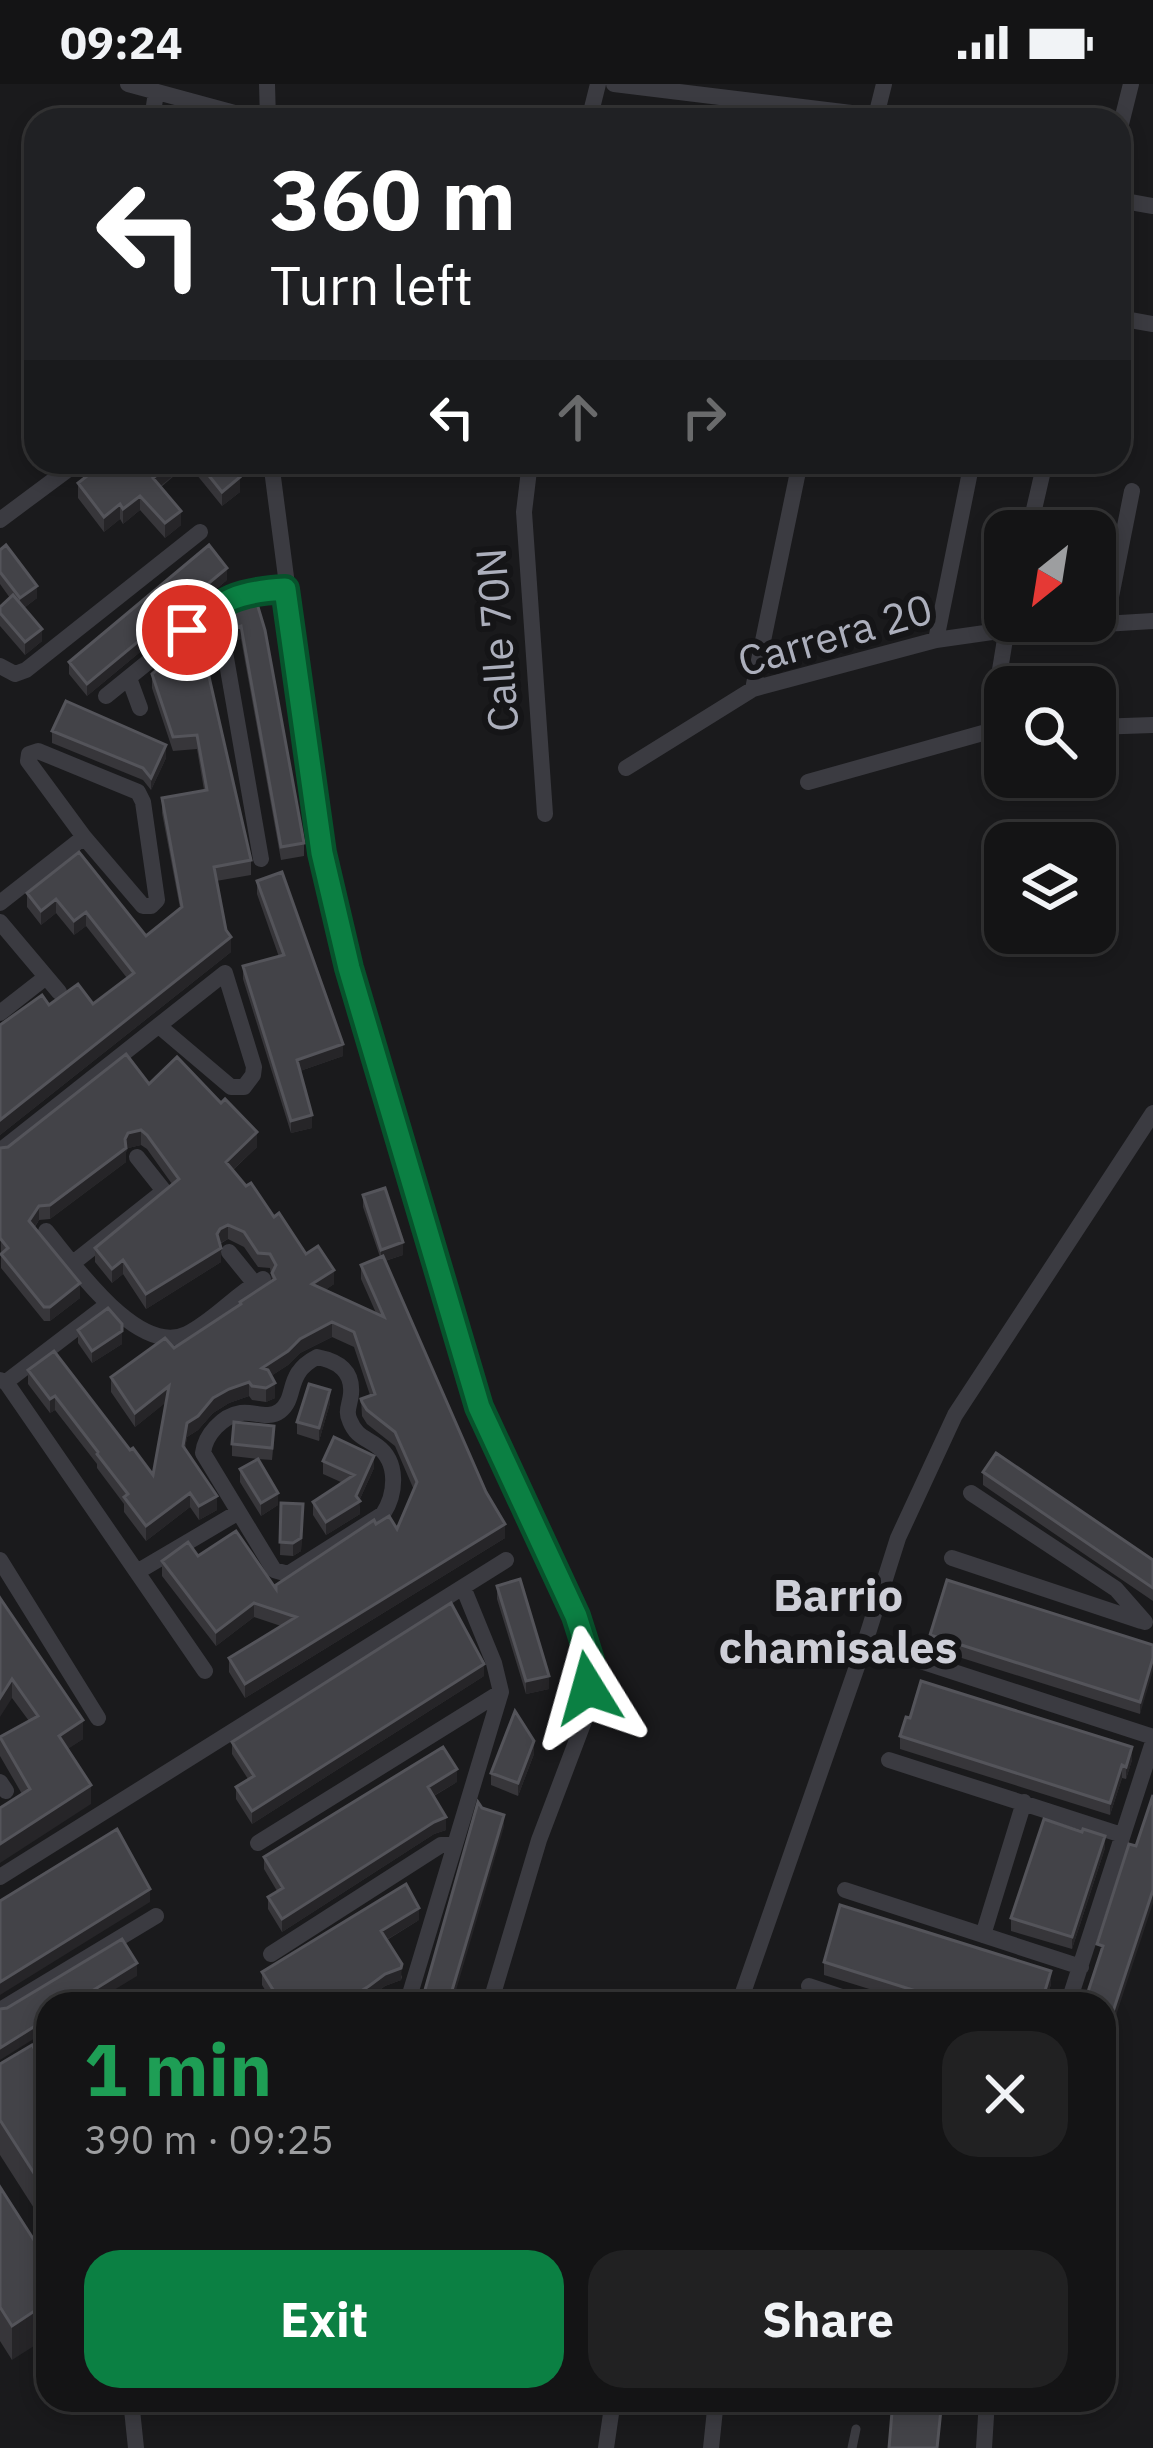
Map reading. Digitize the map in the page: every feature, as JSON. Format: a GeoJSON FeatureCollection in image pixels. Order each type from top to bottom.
{"type":"FeatureCollection","features":[{"type":"Feature","properties":{"kind":"street"},"geometry":{"type":"LineString","coordinates":[[128,84],[218,108]]}},
{"type":"Feature","properties":{"kind":"street"},"geometry":{"type":"LineString","coordinates":[[614,84],[799,108]]}},
{"type":"Feature","properties":{"kind":"street"},"geometry":{"type":"LineString","coordinates":[[154,108],[156,92]]}},
{"type":"Feature","properties":{"kind":"street"},"geometry":{"type":"LineString","coordinates":[[0,520],[62,474]]}},
{"type":"Feature","properties":{"kind":"street"},"geometry":{"type":"LineString","coordinates":[[272,474],[322,853],[349,968],[479,1407],[576,1616],[590,1660],[586,1716],[539,1840],[494,1992]]}},
{"type":"Feature","properties":{"kind":"street","name":"Calle 70N"},"geometry":{"type":"LineString","coordinates":[[529,474],[524,512],[545,814]]}},
{"type":"Feature","properties":{"kind":"street"},"geometry":{"type":"LineString","coordinates":[[753,689],[798,474]]}},
{"type":"Feature","properties":{"kind":"street"},"geometry":{"type":"LineString","coordinates":[[937,640],[970,474]]}},
{"type":"Feature","properties":{"kind":"street"},"geometry":{"type":"LineString","coordinates":[[1034,510],[1042,474]]}},
{"type":"Feature","properties":{"kind":"street"},"geometry":{"type":"LineString","coordinates":[[1116,572],[1132,491]]}},
{"type":"Feature","properties":{"kind":"street"},"geometry":{"type":"LineString","coordinates":[[7,670],[26,670],[200,532]]}},
{"type":"Feature","properties":{"kind":"street"},"geometry":{"type":"LineString","coordinates":[[106,696],[217,606],[254,591],[285,589]]}},
{"type":"Feature","properties":{"kind":"street"},"geometry":{"type":"LineString","coordinates":[[217,606],[261,860]]}},
{"type":"Feature","properties":{"kind":"street","name":"Carrera 20"},"geometry":{"type":"LineString","coordinates":[[1116,622],[1153,621]]}},
{"type":"Feature","properties":{"kind":"street","name":"Carrera 20"},"geometry":{"type":"LineString","coordinates":[[626,768],[753,689],[984,631]]}},
{"type":"Feature","properties":{"kind":"street"},"geometry":{"type":"LineString","coordinates":[[129,678],[140,708]]}},
{"type":"Feature","properties":{"kind":"street"},"geometry":{"type":"LineString","coordinates":[[1116,726],[1153,725]]}},
{"type":"Feature","properties":{"kind":"street"},"geometry":{"type":"LineString","coordinates":[[808,782],[984,735]]}},
{"type":"Feature","properties":{"kind":"street"},"geometry":{"type":"LineString","coordinates":[[38,751],[138,792],[157,900],[143,906],[84,837],[28,761],[29,754],[38,751]]}},
{"type":"Feature","properties":{"kind":"street"},"geometry":{"type":"LineString","coordinates":[[0,903],[84,837]]}},
{"type":"Feature","properties":{"kind":"street"},"geometry":{"type":"LineString","coordinates":[[0,922],[59,992]]}},
{"type":"Feature","properties":{"kind":"street"},"geometry":{"type":"LineString","coordinates":[[0,1151],[225,973],[253,1075],[244,1087],[230,1087],[159,1026]]}},
{"type":"Feature","properties":{"kind":"street"},"geometry":{"type":"LineString","coordinates":[[0,1013],[46,977]]}},
{"type":"Feature","properties":{"kind":"street"},"geometry":{"type":"LineString","coordinates":[[743,1992],[898,1538],[955,1415],[1153,1113]]}},
{"type":"Feature","properties":{"kind":"street"},"geometry":{"type":"LineString","coordinates":[[73,1263],[164,1191],[137,1157]]}},
{"type":"Feature","properties":{"kind":"street"},"geometry":{"type":"LineString","coordinates":[[46,1231],[108,1304],[140,1329],[160,1337],[185,1336],[259,1281],[229,1252]]}},
{"type":"Feature","properties":{"kind":"street"},"geometry":{"type":"LineString","coordinates":[[108,1304],[3,1381],[205,1671]]}},
{"type":"Feature","properties":{"kind":"street"},"geometry":{"type":"LineString","coordinates":[[317,1357],[332,1360],[347,1371],[352,1390],[346,1415],[357,1436],[388,1457],[394,1481],[392,1500],[383,1514],[288,1574],[274,1570],[237,1513],[203,1454],[212,1430],[238,1413],[278,1413],[304,1364],[317,1357]]}},
{"type":"Feature","properties":{"kind":"street"},"geometry":{"type":"LineString","coordinates":[[971,1493],[1116,1589],[1149,1624]]}},
{"type":"Feature","properties":{"kind":"street"},"geometry":{"type":"LineString","coordinates":[[137,1573],[237,1513]]}},
{"type":"Feature","properties":{"kind":"street"},"geometry":{"type":"LineString","coordinates":[[952,1558],[1149,1624]]}},
{"type":"Feature","properties":{"kind":"street"},"geometry":{"type":"LineString","coordinates":[[0,1560],[98,1718]]}},
{"type":"Feature","properties":{"kind":"street"},"geometry":{"type":"LineString","coordinates":[[0,1877],[506,1560]]}},
{"type":"Feature","properties":{"kind":"street"},"geometry":{"type":"LineString","coordinates":[[410,1992],[502,1692],[463,1587]]}},
{"type":"Feature","properties":{"kind":"street"},"geometry":{"type":"LineString","coordinates":[[914,1659],[1153,1740],[1072,1992]]}},
{"type":"Feature","properties":{"kind":"street"},"geometry":{"type":"LineString","coordinates":[[258,1843],[502,1692]]}},
{"type":"Feature","properties":{"kind":"street"},"geometry":{"type":"LineString","coordinates":[[889,1760],[1123,1835]]}},
{"type":"Feature","properties":{"kind":"street"},"geometry":{"type":"LineString","coordinates":[[983,1935],[1024,1802]]}},
{"type":"Feature","properties":{"kind":"street"},"geometry":{"type":"LineString","coordinates":[[271,1954],[441,1846],[454,1845]]}},
{"type":"Feature","properties":{"kind":"street"},"geometry":{"type":"LineString","coordinates":[[844,1890],[1081,1967]]}},
{"type":"Feature","properties":{"kind":"street"},"geometry":{"type":"LineString","coordinates":[[0,2010],[156,1916]]}},
{"type":"Feature","properties":{"kind":"street"},"geometry":{"type":"LineString","coordinates":[[809,1987],[825,1992]]}},
{"type":"Feature","properties":{"kind":"street"},"geometry":{"type":"LineString","coordinates":[[132,2412],[136,2448]]}},
{"type":"Feature","properties":{"kind":"street"},"geometry":{"type":"LineString","coordinates":[[606,2448],[611,2412]]}},
{"type":"Feature","properties":{"kind":"street"},"geometry":{"type":"LineString","coordinates":[[711,2448],[715,2412]]}},
{"type":"Feature","properties":{"kind":"street"},"geometry":{"type":"LineString","coordinates":[[984,2448],[986,2412]]}},
{"type":"Feature","properties":{"kind":"lane"},"geometry":{"type":"LineString","coordinates":[[852,2448],[856,2429]]}},
{"type":"Feature","properties":{"kind":"building"},"geometry":{"type":"Polygon","coordinates":[[[90,474],[158,474],[153,478],[181,511],[165,523],[140,496],[104,517],[78,483],[90,474]]]}},
{"type":"Feature","properties":{"kind":"building"},"geometry":{"type":"Polygon","coordinates":[[[208,474],[238,474],[240,477],[222,492],[208,474]]]}},
{"type":"Feature","properties":{"kind":"building"},"geometry":{"type":"Polygon","coordinates":[[[6,545],[37,586],[20,598],[0,572],[0,550],[6,545]]]}},
{"type":"Feature","properties":{"kind":"building"},"geometry":{"type":"Polygon","coordinates":[[[209,545],[227,568],[87,684],[69,662],[209,545]]]}},
{"type":"Feature","properties":{"kind":"building"},"geometry":{"type":"Polygon","coordinates":[[[13,595],[42,629],[25,642],[0,613],[13,595]]]}},
{"type":"Feature","properties":{"kind":"building"},"geometry":{"type":"Polygon","coordinates":[[[255,597],[304,843],[281,847],[241,626],[236,628],[232,603],[255,597]]]}},
{"type":"Feature","properties":{"kind":"building"},"geometry":{"type":"Polygon","coordinates":[[[199,633],[251,860],[214,867],[231,937],[0,1120],[0,1025],[42,995],[49,1005],[78,984],[93,1004],[134,973],[86,912],[74,921],[56,899],[41,911],[27,893],[79,852],[146,936],[182,907],[162,798],[207,790],[197,735],[173,737],[152,674],[199,633]]]}},
{"type":"Feature","properties":{"kind":"building"},"geometry":{"type":"Polygon","coordinates":[[[66,701],[166,745],[151,778],[143,768],[52,731],[66,701]]]}},
{"type":"Feature","properties":{"kind":"building"},"geometry":{"type":"Polygon","coordinates":[[[282,872],[343,1044],[297,1060],[312,1115],[291,1121],[243,966],[284,955],[257,881],[282,872]]]}},
{"type":"Feature","properties":{"kind":"building"},"geometry":{"type":"Polygon","coordinates":[[[126,1054],[149,1084],[177,1057],[257,1132],[226,1162],[246,1186],[251,1183],[274,1217],[279,1213],[306,1254],[318,1246],[334,1270],[312,1284],[384,1317],[361,1265],[383,1256],[486,1492],[505,1524],[245,1684],[229,1658],[296,1617],[254,1603],[216,1632],[162,1561],[188,1542],[198,1556],[236,1531],[276,1589],[374,1520],[376,1524],[389,1516],[397,1529],[417,1482],[395,1432],[362,1402],[375,1394],[354,1332],[332,1322],[262,1368],[275,1383],[266,1388],[249,1382],[229,1389],[187,1423],[183,1446],[217,1496],[199,1506],[190,1493],[146,1526],[98,1452],[55,1396],[50,1399],[28,1370],[54,1351],[153,1475],[169,1386],[135,1413],[111,1377],[165,1338],[174,1348],[275,1279],[276,1265],[270,1254],[258,1253],[244,1232],[228,1225],[217,1234],[221,1248],[146,1294],[123,1260],[112,1269],[95,1248],[179,1179],[141,1130],[128,1133],[126,1148],[50,1205],[39,1206],[29,1221],[80,1283],[44,1307],[1,1254],[8,1248],[0,1238],[0,1148],[8,1147],[126,1054]]]}},
{"type":"Feature","properties":{"kind":"building"},"geometry":{"type":"Polygon","coordinates":[[[385,1188],[403,1242],[381,1250],[363,1195],[385,1188]]]}},
{"type":"Feature","properties":{"kind":"building"},"geometry":{"type":"Polygon","coordinates":[[[108,1308],[122,1324],[122,1331],[92,1351],[78,1330],[108,1308]]]}},
{"type":"Feature","properties":{"kind":"building"},"geometry":{"type":"Polygon","coordinates":[[[309,1384],[330,1390],[319,1428],[297,1422],[309,1384]]]}},
{"type":"Feature","properties":{"kind":"building"},"geometry":{"type":"Polygon","coordinates":[[[234,1422],[274,1426],[272,1448],[232,1444],[234,1422]]]}},
{"type":"Feature","properties":{"kind":"building"},"geometry":{"type":"Polygon","coordinates":[[[334,1437],[374,1456],[356,1496],[360,1501],[326,1522],[313,1502],[354,1475],[323,1461],[334,1437]]]}},
{"type":"Feature","properties":{"kind":"building"},"geometry":{"type":"Polygon","coordinates":[[[996,1453],[1153,1560],[1153,1588],[983,1472],[996,1453]]]}},
{"type":"Feature","properties":{"kind":"building"},"geometry":{"type":"Polygon","coordinates":[[[258,1459],[278,1493],[261,1503],[240,1469],[258,1459]]]}},
{"type":"Feature","properties":{"kind":"building"},"geometry":{"type":"Polygon","coordinates":[[[281,1503],[303,1504],[301,1538],[293,1543],[280,1542],[281,1503]]]}},
{"type":"Feature","properties":{"kind":"building"},"geometry":{"type":"Polygon","coordinates":[[[520,1579],[549,1676],[526,1681],[497,1586],[520,1579]]]}},
{"type":"Feature","properties":{"kind":"building"},"geometry":{"type":"Polygon","coordinates":[[[947,1580],[1153,1645],[1140,1702],[930,1635],[947,1580]]]}},
{"type":"Feature","properties":{"kind":"building"},"geometry":{"type":"Polygon","coordinates":[[[0,1598],[83,1720],[59,1736],[91,1785],[0,1844],[0,1808],[30,1789],[0,1737],[38,1716],[12,1679],[0,1698],[0,1598]]]}},
{"type":"Feature","properties":{"kind":"building"},"geometry":{"type":"Polygon","coordinates":[[[451,1603],[484,1664],[252,1811],[236,1787],[254,1776],[232,1742],[451,1603]]]}},
{"type":"Feature","properties":{"kind":"building"},"geometry":{"type":"Polygon","coordinates":[[[921,1681],[1132,1747],[1110,1803],[900,1736],[921,1681]]]}},
{"type":"Feature","properties":{"kind":"building"},"geometry":{"type":"Polygon","coordinates":[[[515,1711],[534,1741],[518,1783],[491,1773],[515,1711]]]}},
{"type":"Feature","properties":{"kind":"building"},"geometry":{"type":"Polygon","coordinates":[[[443,1747],[457,1769],[428,1787],[446,1817],[282,1919],[268,1897],[283,1888],[264,1857],[443,1747]]]}},
{"type":"Feature","properties":{"kind":"building"},"geometry":{"type":"Polygon","coordinates":[[[1153,1795],[1153,1890],[1116,2003],[1116,1992],[1088,1992],[1103,1946],[1097,1944],[1129,1844],[1136,1846],[1153,1795]]]}},
{"type":"Feature","properties":{"kind":"building"},"geometry":{"type":"Polygon","coordinates":[[[478,1802],[504,1815],[452,1992],[424,1992],[478,1802]]]}},
{"type":"Feature","properties":{"kind":"building"},"geometry":{"type":"Polygon","coordinates":[[[1044,1819],[1105,1836],[1072,1937],[1011,1918],[1044,1819]]]}},
{"type":"Feature","properties":{"kind":"building"},"geometry":{"type":"Polygon","coordinates":[[[117,1829],[150,1889],[0,1982],[0,1901],[117,1829]]]}},
{"type":"Feature","properties":{"kind":"building"},"geometry":{"type":"Polygon","coordinates":[[[406,1884],[419,1908],[381,1931],[401,1968],[359,1992],[274,1992],[262,1972],[406,1884]]]}},
{"type":"Feature","properties":{"kind":"building"},"geometry":{"type":"Polygon","coordinates":[[[840,1905],[1051,1971],[1045,1992],[919,1992],[824,1962],[840,1905]]]}},
{"type":"Feature","properties":{"kind":"building"},"geometry":{"type":"Polygon","coordinates":[[[122,1939],[137,1963],[90,1992],[36,1992],[36,2026],[0,2048],[0,2009],[122,1939]]]}},
{"type":"Feature","properties":{"kind":"building"},"geometry":{"type":"Polygon","coordinates":[[[32,2045],[36,2051],[36,2176],[0,2120],[0,2064],[32,2045]]]}},
{"type":"Feature","properties":{"kind":"building"},"geometry":{"type":"Polygon","coordinates":[[[0,2187],[36,2243],[36,2310],[12,2326],[0,2307],[0,2187]]]}},
{"type":"Feature","properties":{"kind":"building"},"geometry":{"type":"Polygon","coordinates":[[[892,2412],[941,2412],[937,2448],[889,2448],[892,2412]]]}},
{"type":"Feature","properties":{"kind":"district","name":"Barrio chamisales"},"geometry":{"type":"Point","coordinates":[838,1621]}},
{"type":"Feature","properties":{"kind":"route"},"geometry":{"type":"LineString","coordinates":[[187,630],[236,596],[285,589],[322,853],[349,968],[479,1407],[576,1616],[590,1660],[588,1688]]}}]}
